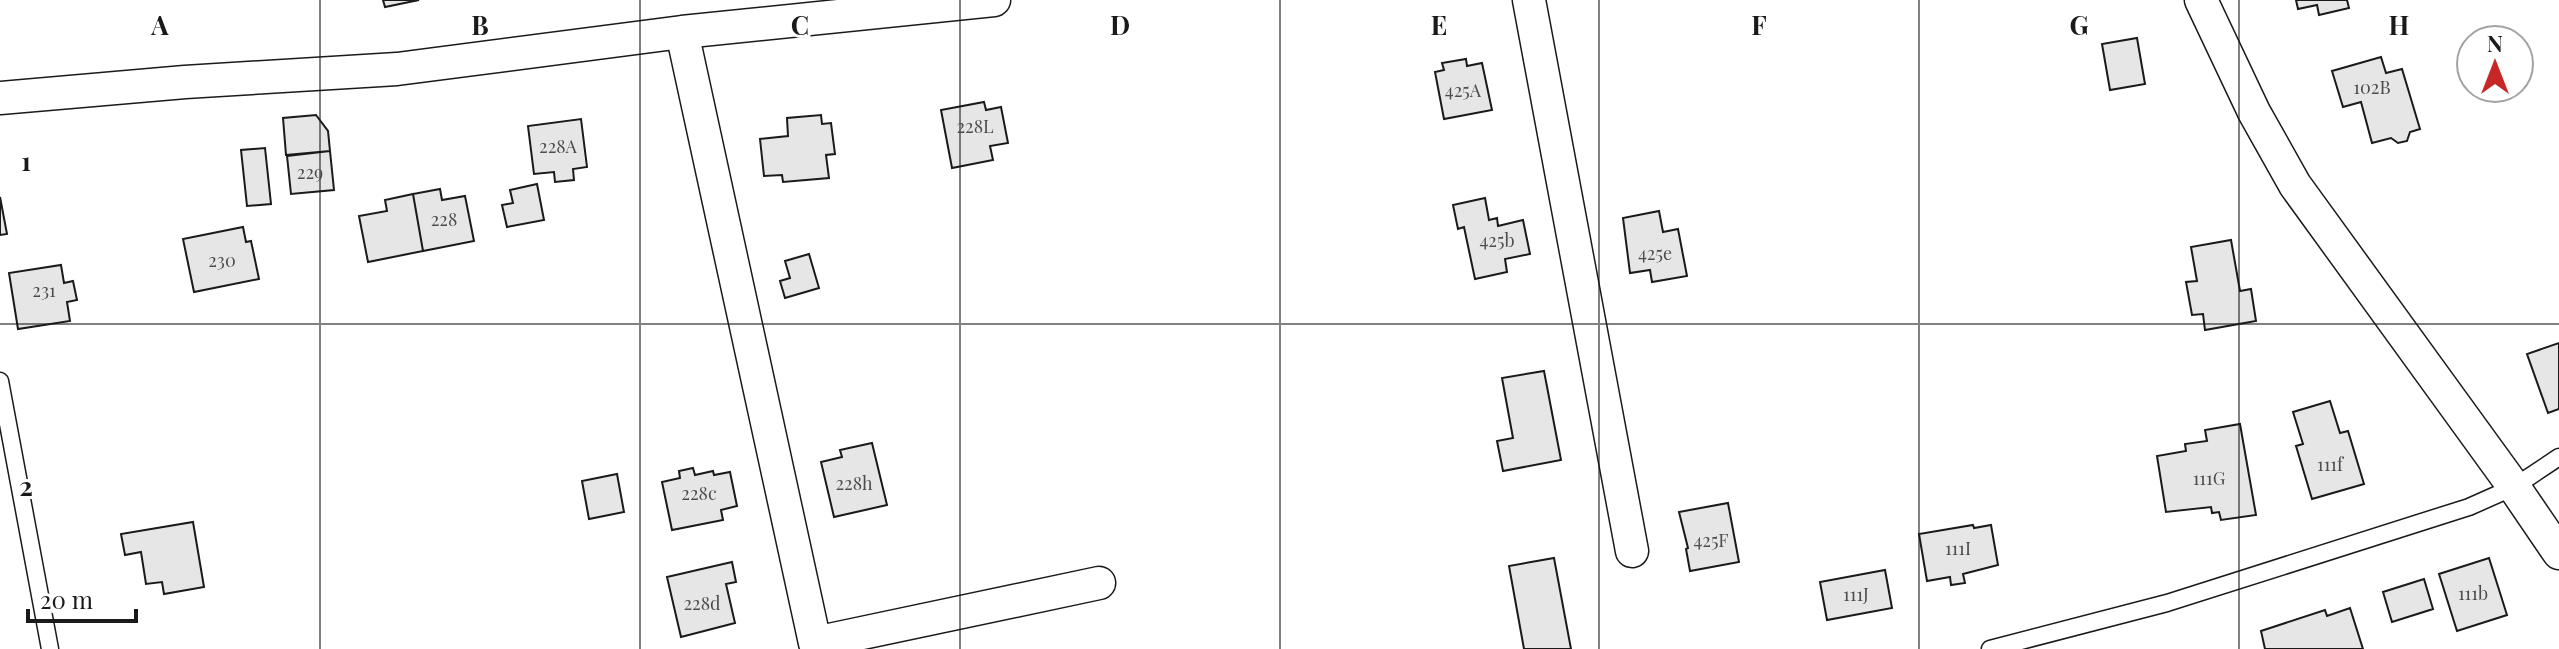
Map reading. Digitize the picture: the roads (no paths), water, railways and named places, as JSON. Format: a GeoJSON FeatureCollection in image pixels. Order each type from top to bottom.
{"type":"FeatureCollection","features":[{"type":"Feature","properties":{"kind":"street"},"geometry":{"type":"LineString","coordinates":[[0,98],[185,82],[397,69],[906,4],[994,0]]}},
{"type":"Feature","properties":{"kind":"street"},"geometry":{"type":"LineString","coordinates":[[1529,0],[1632,551]]}},
{"type":"Feature","properties":{"kind":"street"},"geometry":{"type":"LineString","coordinates":[[2201,0],[2254,112],[2295,185],[2559,553]]}},
{"type":"Feature","properties":{"kind":"street"},"geometry":{"type":"LineString","coordinates":[[682,32],[815,643],[1099,583]]}},
{"type":"Feature","properties":{"kind":"lane"},"geometry":{"type":"LineString","coordinates":[[0,381],[50,649]]}},
{"type":"Feature","properties":{"kind":"lane"},"geometry":{"type":"LineString","coordinates":[[1990,649],[2167,603],[2469,507],[2514,487],[2559,457]]}}]}
